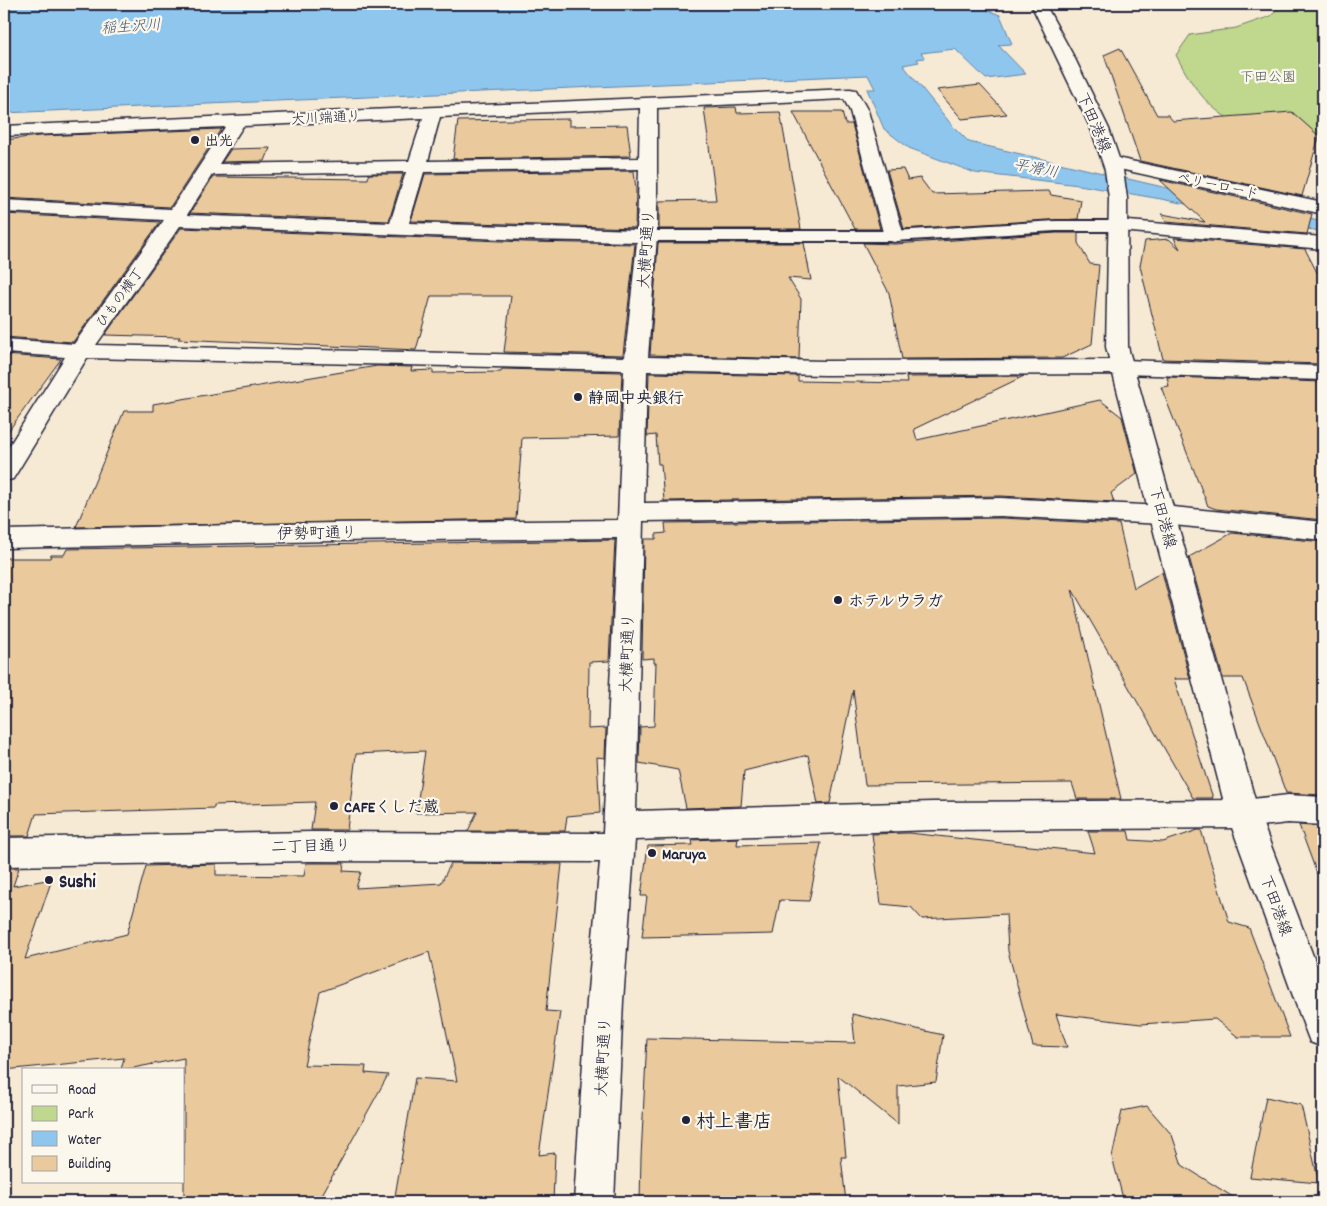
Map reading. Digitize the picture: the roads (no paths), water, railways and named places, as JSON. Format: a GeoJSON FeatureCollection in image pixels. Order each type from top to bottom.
{"type":"FeatureCollection","features":[{"type":"Feature","properties":{"kind":"street","name":"下田港線"},"geometry":{"type":"LineString","coordinates":[[1038,4],[1088,103],[1113,166],[1118,198],[1116,226],[1117,347],[1243,814],[1323,1029]]}},
{"type":"Feature","properties":{"kind":"street","name":"大川端通り"},"geometry":{"type":"LineString","coordinates":[[4,131],[850,94],[859,111],[894,236]]}},
{"type":"Feature","properties":{"kind":"street","name":"大横町通り"},"geometry":{"type":"LineString","coordinates":[[594,1202],[605,1001],[619,837],[636,363],[647,236],[649,103]]}},
{"type":"Feature","properties":{"kind":"street"},"geometry":{"type":"LineString","coordinates":[[398,229],[433,113]]}},
{"type":"Feature","properties":{"kind":"street","name":"ひもの横丁"},"geometry":{"type":"LineString","coordinates":[[4,473],[80,351],[175,218],[237,122]]}},
{"type":"Feature","properties":{"kind":"street"},"geometry":{"type":"LineString","coordinates":[[207,170],[648,163]]}},
{"type":"Feature","properties":{"kind":"street","name":"ペリーロード"},"geometry":{"type":"LineString","coordinates":[[1113,166],[1323,208]]}},
{"type":"Feature","properties":{"kind":"street"},"geometry":{"type":"LineString","coordinates":[[4,206],[175,218],[398,229],[647,236]]}},
{"type":"Feature","properties":{"kind":"street"},"geometry":{"type":"LineString","coordinates":[[1116,226],[1323,243]]}},
{"type":"Feature","properties":{"kind":"street"},"geometry":{"type":"LineString","coordinates":[[4,346],[80,351],[825,368],[1122,367],[1323,373]]}},
{"type":"Feature","properties":{"kind":"street","name":"伊勢町通り"},"geometry":{"type":"LineString","coordinates":[[4,539],[335,532],[1001,507],[1163,515],[1323,530]]}},
{"type":"Feature","properties":{"kind":"street","name":"二丁目通り"},"geometry":{"type":"LineString","coordinates":[[4,852],[346,845],[507,845],[932,816],[1243,814],[1288,809],[1323,811]]}},
{"type":"Feature","properties":{"kind":"lane"},"geometry":{"type":"LineString","coordinates":[[647,236],[894,236],[1056,226],[1116,226]]}},
{"type":"Feature","properties":{"kind":"water"},"geometry":{"type":"Polygon","coordinates":[[[4,4],[973,4],[1000,15],[1012,44],[998,45],[1026,74],[986,79],[955,49],[921,53],[925,58],[917,59],[919,62],[903,65],[951,124],[969,142],[1323,222],[1323,232],[1161,199],[1079,185],[975,173],[909,148],[884,129],[867,89],[875,89],[868,75],[4,113],[4,4]]]}},
{"type":"Feature","properties":{"kind":"place","name":"出光"},"geometry":{"type":"Point","coordinates":[195,140]}},
{"type":"Feature","properties":{"kind":"place","name":"静岡中央銀行"},"geometry":{"type":"Point","coordinates":[578,397]}},
{"type":"Feature","properties":{"kind":"place","name":"ホテルウラガ"},"geometry":{"type":"Point","coordinates":[838,600]}},
{"type":"Feature","properties":{"kind":"place","name":"CAFEくしだ蔵"},"geometry":{"type":"Point","coordinates":[334,806]}},
{"type":"Feature","properties":{"kind":"place","name":"Maruya"},"geometry":{"type":"Point","coordinates":[652,853]}},
{"type":"Feature","properties":{"kind":"place","name":"Sushi"},"geometry":{"type":"Point","coordinates":[49,880]}},
{"type":"Feature","properties":{"kind":"place","name":"村上書店"},"geometry":{"type":"Point","coordinates":[686,1120]}},
{"type":"Feature","properties":{"kind":"water label","name":"稲生沢川"},"geometry":{"type":"Point","coordinates":[131,26]}},
{"type":"Feature","properties":{"kind":"water label","name":"平滑川"},"geometry":{"type":"Point","coordinates":[1036,168]}},
{"type":"Feature","properties":{"kind":"park label","name":"下田公園"},"geometry":{"type":"Point","coordinates":[1268,76]}}]}
